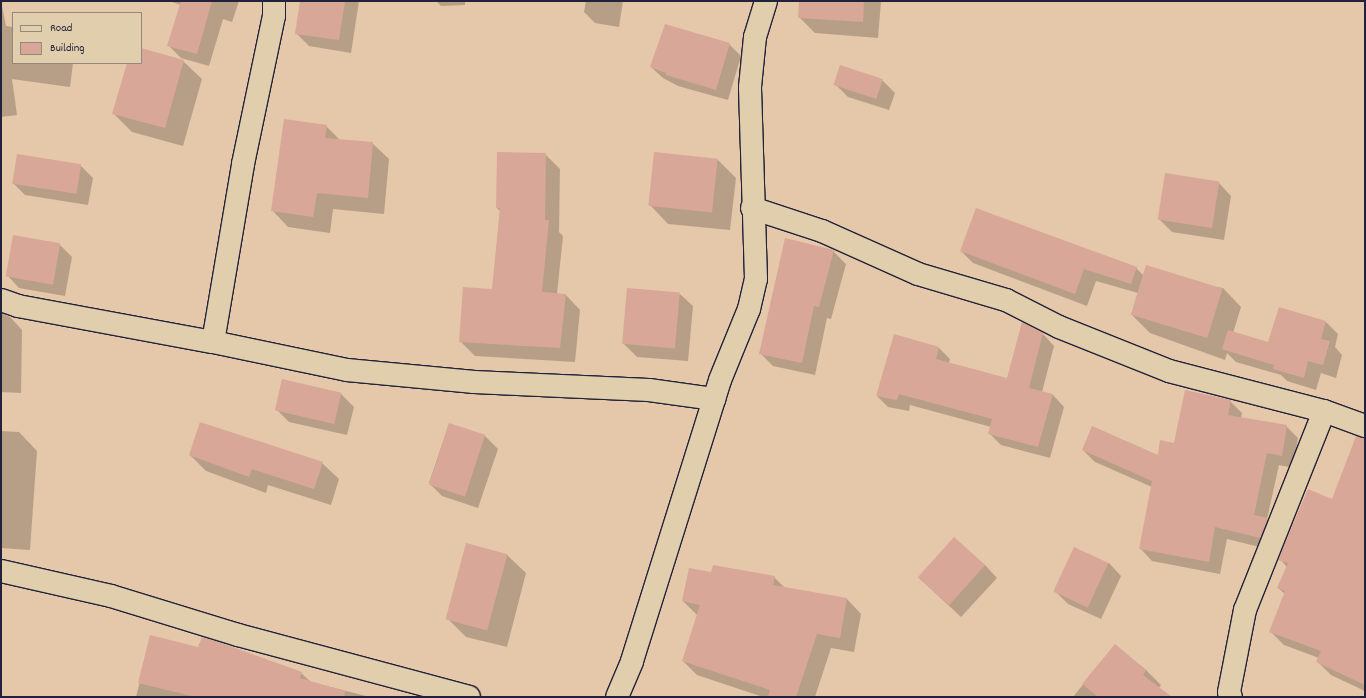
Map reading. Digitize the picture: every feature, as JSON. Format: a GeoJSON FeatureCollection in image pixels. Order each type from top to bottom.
{"type":"FeatureCollection","features":[{"type":"Feature","properties":{"kind":"street"},"geometry":{"type":"LineString","coordinates":[[213,342],[243,164],[274,16],[274,1]]}},
{"type":"Feature","properties":{"kind":"street"},"geometry":{"type":"LineString","coordinates":[[616,697],[632,661],[714,399],[728,356],[749,309],[756,279],[752,208],[750,87],[755,37],[766,1]]}},
{"type":"Feature","properties":{"kind":"street"},"geometry":{"type":"LineString","coordinates":[[752,208],[822,231],[918,274],[1006,300],[1059,327],[1169,371],[1324,411],[1365,426]]}},
{"type":"Feature","properties":{"kind":"street"},"geometry":{"type":"LineString","coordinates":[[1,300],[34,309],[213,342],[347,370],[474,382],[649,390],[714,399]]}},
{"type":"Feature","properties":{"kind":"street"},"geometry":{"type":"LineString","coordinates":[[1231,697],[1229,692],[1245,610],[1324,411]]}},
{"type":"Feature","properties":{"kind":"street"},"geometry":{"type":"LineString","coordinates":[[1,571],[111,596],[238,635],[469,697]]}},
{"type":"Feature","properties":{"kind":"building"},"geometry":{"type":"Polygon","coordinates":[[[181,1],[212,1],[197,54],[167,46],[181,1]]]}},
{"type":"Feature","properties":{"kind":"building"},"geometry":{"type":"Polygon","coordinates":[[[300,1],[345,1],[339,40],[295,34],[300,1]]]}},
{"type":"Feature","properties":{"kind":"building"},"geometry":{"type":"Polygon","coordinates":[[[799,1],[864,1],[863,22],[798,18],[799,1]]]}},
{"type":"Feature","properties":{"kind":"building"},"geometry":{"type":"Polygon","coordinates":[[[665,24],[730,43],[716,90],[666,75],[666,73],[650,67],[665,24]]]}},
{"type":"Feature","properties":{"kind":"building"},"geometry":{"type":"Polygon","coordinates":[[[142,48],[184,60],[165,128],[112,114],[127,64],[142,64],[142,48]]]}},
{"type":"Feature","properties":{"kind":"building"},"geometry":{"type":"Polygon","coordinates":[[[840,65],[883,79],[876,99],[834,85],[840,65]]]}},
{"type":"Feature","properties":{"kind":"building"},"geometry":{"type":"Polygon","coordinates":[[[284,119],[327,125],[325,138],[373,142],[368,198],[317,193],[313,217],[271,211],[284,119]]]}},
{"type":"Feature","properties":{"kind":"building"},"geometry":{"type":"Polygon","coordinates":[[[497,152],[546,153],[545,220],[549,220],[542,292],[566,294],[560,348],[459,342],[463,287],[492,289],[500,208],[496,208],[497,152]]]}},
{"type":"Feature","properties":{"kind":"building"},"geometry":{"type":"Polygon","coordinates":[[[654,152],[718,159],[712,212],[648,206],[654,152]]]}},
{"type":"Feature","properties":{"kind":"building"},"geometry":{"type":"Polygon","coordinates":[[[17,154],[81,164],[77,194],[12,184],[17,154]]]}},
{"type":"Feature","properties":{"kind":"building"},"geometry":{"type":"Polygon","coordinates":[[[1165,173],[1219,182],[1212,228],[1158,219],[1165,173]]]}},
{"type":"Feature","properties":{"kind":"building"},"geometry":{"type":"Polygon","coordinates":[[[976,208],[1137,267],[1131,284],[1084,269],[1075,294],[960,251],[976,208]]]}},
{"type":"Feature","properties":{"kind":"building"},"geometry":{"type":"Polygon","coordinates":[[[13,235],[60,243],[53,285],[6,276],[13,235]]]}},
{"type":"Feature","properties":{"kind":"building"},"geometry":{"type":"Polygon","coordinates":[[[785,238],[834,250],[819,307],[814,306],[802,363],[759,354],[785,238]]]}},
{"type":"Feature","properties":{"kind":"building"},"geometry":{"type":"Polygon","coordinates":[[[1146,265],[1223,288],[1207,338],[1131,315],[1146,265]]]}},
{"type":"Feature","properties":{"kind":"building"},"geometry":{"type":"Polygon","coordinates":[[[627,288],[680,293],[675,348],[622,344],[627,288]]]}},
{"type":"Feature","properties":{"kind":"building"},"geometry":{"type":"Polygon","coordinates":[[[1279,307],[1326,321],[1321,339],[1330,341],[1323,365],[1308,361],[1304,378],[1273,369],[1274,365],[1222,349],[1228,330],[1268,342],[1279,307]]]}},
{"type":"Feature","properties":{"kind":"building"},"geometry":{"type":"Polygon","coordinates":[[[1022,322],[1043,333],[1029,388],[1053,394],[1038,447],[988,434],[992,419],[899,394],[897,400],[876,396],[894,334],[939,347],[936,359],[1007,378],[1022,322]]]}},
{"type":"Feature","properties":{"kind":"building"},"geometry":{"type":"Polygon","coordinates":[[[282,379],[341,393],[334,424],[275,410],[282,379]]]}},
{"type":"Feature","properties":{"kind":"building"},"geometry":{"type":"Polygon","coordinates":[[[1185,390],[1231,400],[1228,415],[1287,425],[1282,456],[1267,453],[1254,515],[1268,518],[1260,538],[1215,527],[1209,562],[1139,549],[1152,481],[1082,450],[1092,426],[1158,455],[1160,440],[1174,443],[1185,390]]]}},
{"type":"Feature","properties":{"kind":"building"},"geometry":{"type":"Polygon","coordinates":[[[200,422],[323,462],[314,489],[252,469],[249,477],[189,455],[200,422]]]}},
{"type":"Feature","properties":{"kind":"building"},"geometry":{"type":"Polygon","coordinates":[[[449,423],[485,435],[465,497],[429,485],[449,423]]]}},
{"type":"Feature","properties":{"kind":"building"},"geometry":{"type":"Polygon","coordinates":[[[1356,436],[1365,438],[1365,685],[1316,662],[1321,651],[1269,632],[1285,591],[1277,588],[1288,563],[1278,560],[1308,489],[1332,499],[1356,436]]]}},
{"type":"Feature","properties":{"kind":"building"},"geometry":{"type":"Polygon","coordinates":[[[954,537],[985,565],[949,605],[918,577],[954,537]]]}},
{"type":"Feature","properties":{"kind":"building"},"geometry":{"type":"Polygon","coordinates":[[[466,543],[508,554],[487,630],[446,619],[466,543]]]}},
{"type":"Feature","properties":{"kind":"building"},"geometry":{"type":"Polygon","coordinates":[[[1074,547],[1108,563],[1088,607],[1053,591],[1074,547]]]}},
{"type":"Feature","properties":{"kind":"building"},"geometry":{"type":"Polygon","coordinates":[[[713,565],[775,576],[773,585],[847,598],[840,638],[817,634],[796,697],[768,697],[770,690],[682,661],[700,605],[682,601],[689,568],[711,572],[713,565]]]}},
{"type":"Feature","properties":{"kind":"building"},"geometry":{"type":"Polygon","coordinates":[[[150,635],[198,647],[202,637],[216,641],[302,672],[300,678],[345,691],[344,697],[196,697],[138,683],[150,635]]]}},
{"type":"Feature","properties":{"kind":"building"},"geometry":{"type":"Polygon","coordinates":[[[1115,644],[1146,670],[1143,675],[1172,697],[1098,697],[1082,684],[1115,644]]]}}]}
